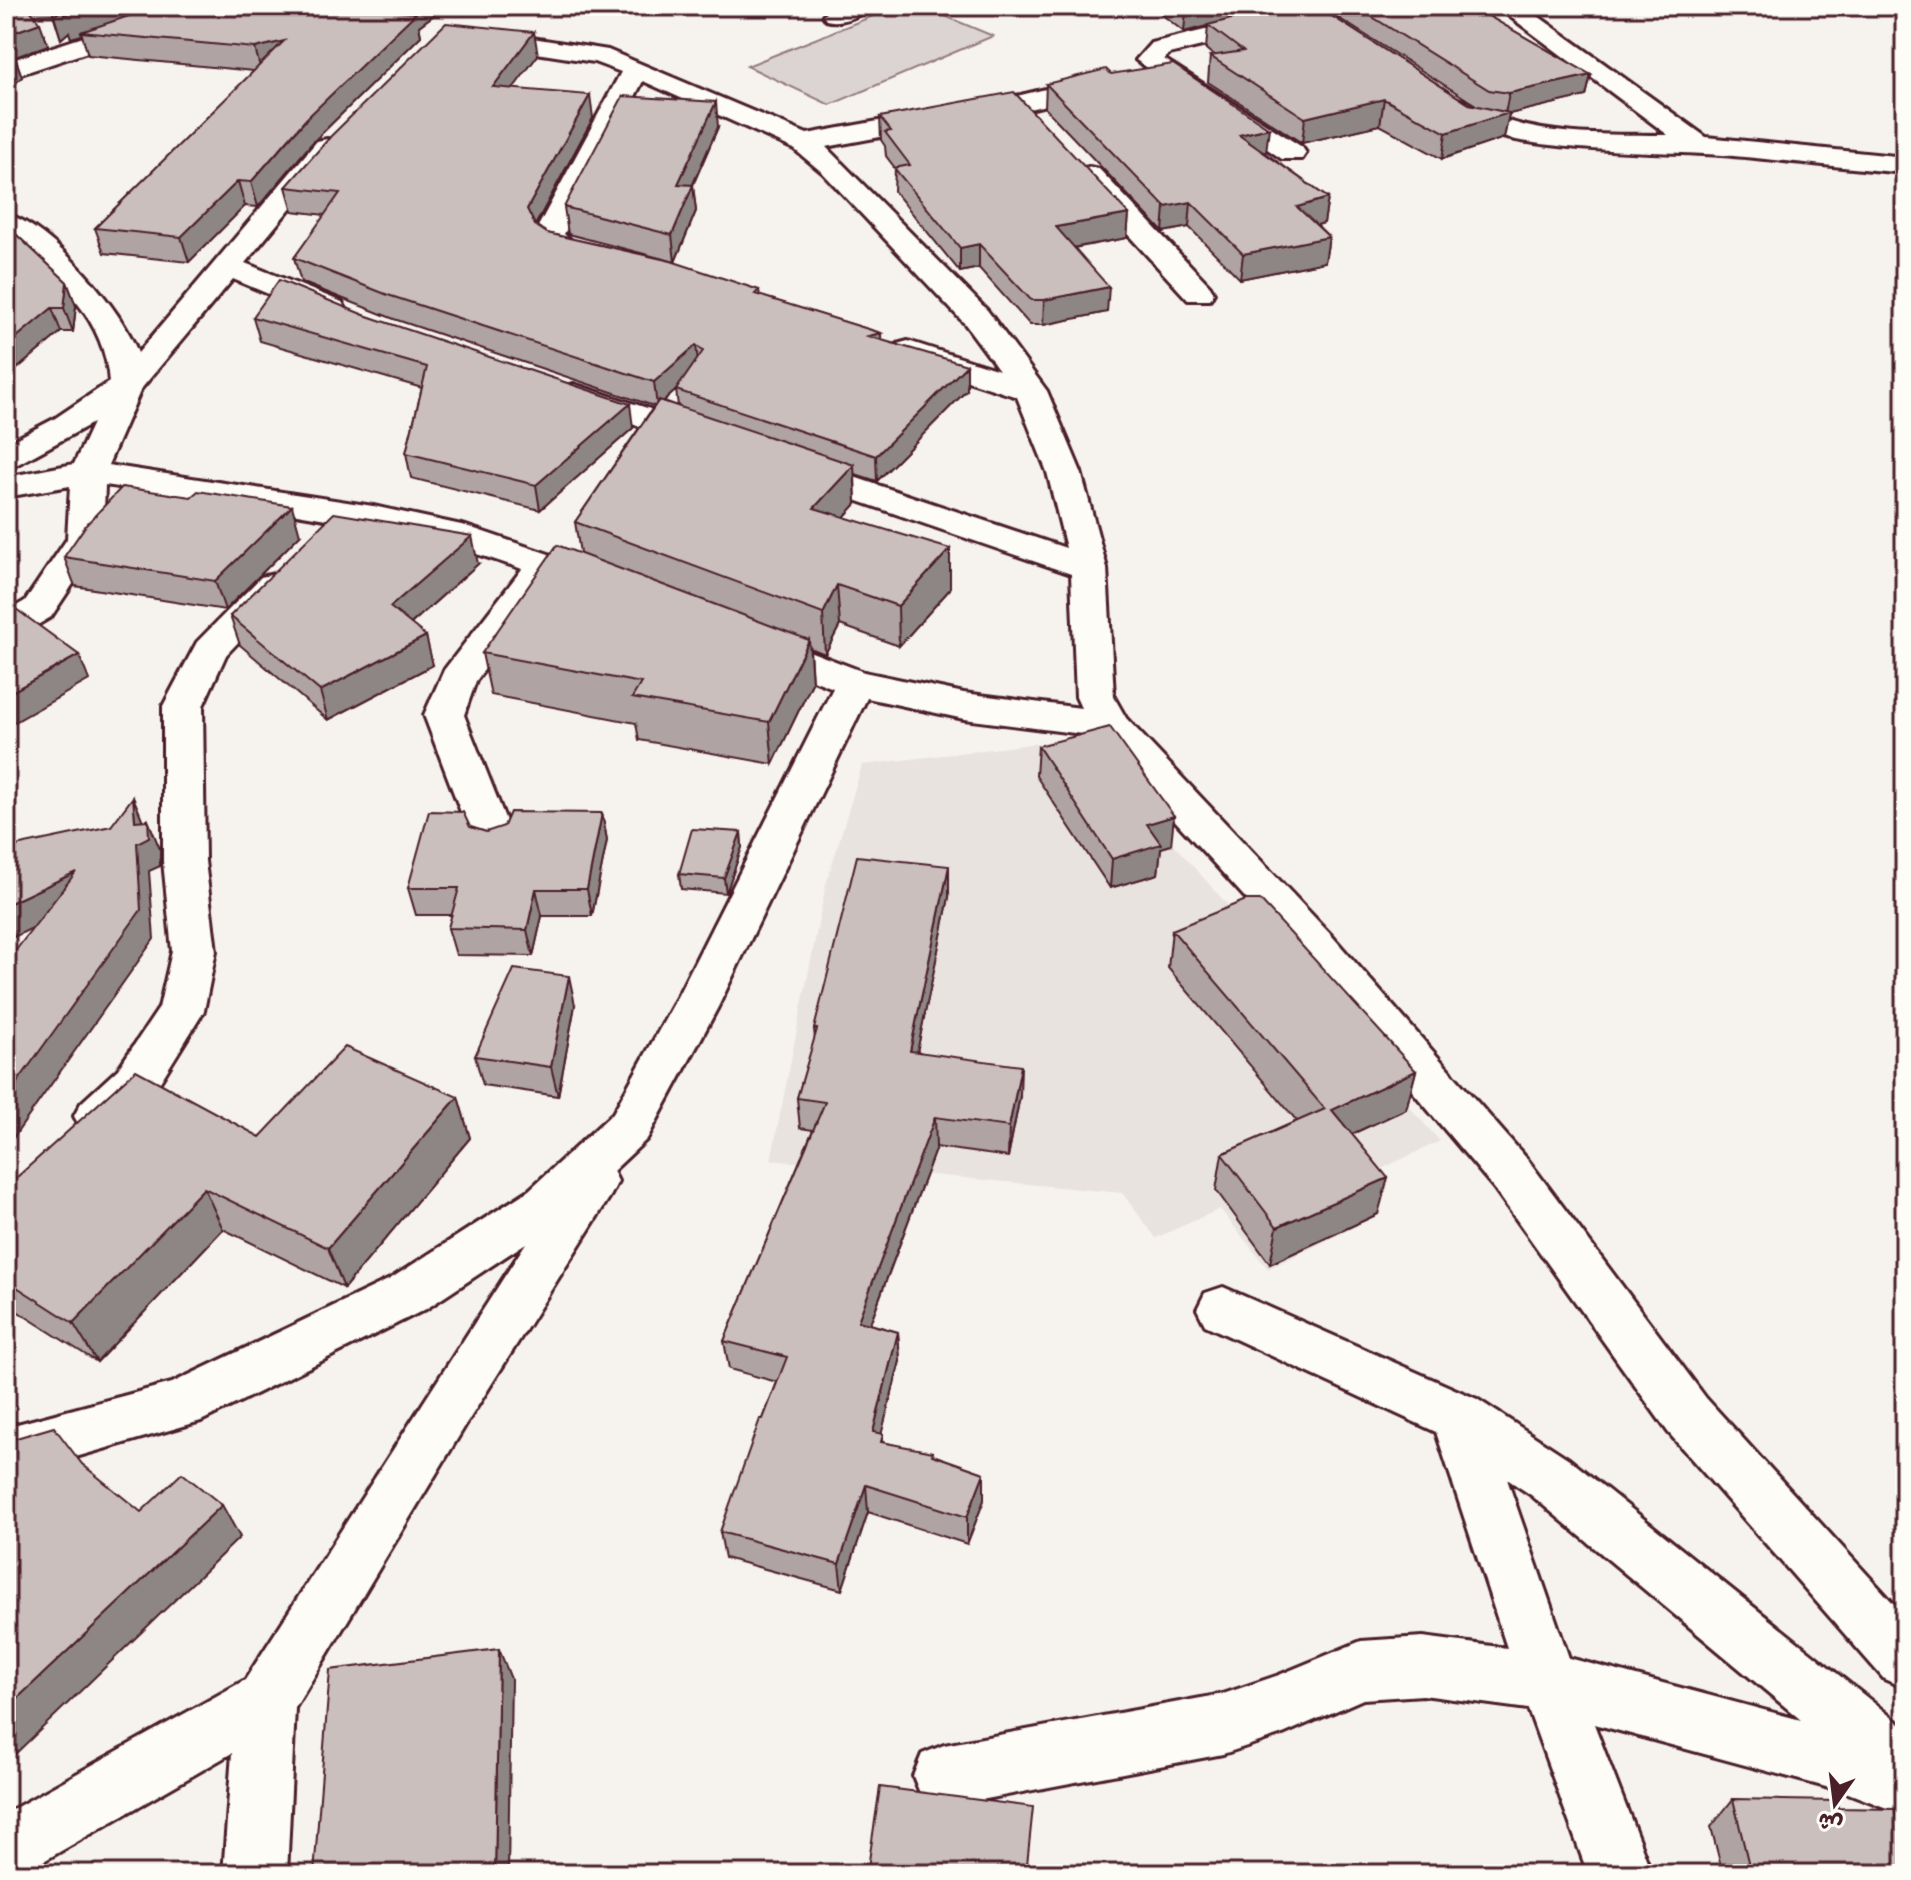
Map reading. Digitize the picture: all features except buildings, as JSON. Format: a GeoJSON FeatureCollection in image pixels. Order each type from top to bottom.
{"type":"FeatureCollection","features":[{"type":"Feature","properties":{"kind":"street"},"geometry":{"type":"LineString","coordinates":[[1508,6],[1699,145]]}},
{"type":"Feature","properties":{"kind":"street"},"geometry":{"type":"LineString","coordinates":[[1292,153],[1149,58],[1160,48],[1308,13]]}},
{"type":"Feature","properties":{"kind":"street"},"geometry":{"type":"LineString","coordinates":[[455,21],[636,68],[804,143],[833,167],[976,317],[1031,391],[1064,472],[1089,568],[1095,697],[1110,725],[1316,947],[1511,1174],[1687,1415],[1905,1659]]}},
{"type":"Feature","properties":{"kind":"street"},"geometry":{"type":"LineString","coordinates":[[6,71],[139,27]]}},
{"type":"Feature","properties":{"kind":"street"},"geometry":{"type":"LineString","coordinates":[[632,262],[563,248],[551,241],[549,234],[636,68]]}},
{"type":"Feature","properties":{"kind":"street"},"geometry":{"type":"LineString","coordinates":[[804,143],[1021,103],[1160,68]]}},
{"type":"Feature","properties":{"kind":"street"},"geometry":{"type":"LineString","coordinates":[[1424,88],[1476,121],[1518,131],[1905,165]]}},
{"type":"Feature","properties":{"kind":"street"},"geometry":{"type":"LineString","coordinates":[[1021,103],[1042,125]]}},
{"type":"Feature","properties":{"kind":"street"},"geometry":{"type":"LineString","coordinates":[[6,457],[66,426],[126,386],[345,130]]}},
{"type":"Feature","properties":{"kind":"street"},"geometry":{"type":"LineString","coordinates":[[1074,159],[1199,293]]}},
{"type":"Feature","properties":{"kind":"street"},"geometry":{"type":"LineString","coordinates":[[6,223],[48,257],[103,310],[127,364],[126,386],[88,472],[85,539],[38,609],[6,628]]}},
{"type":"Feature","properties":{"kind":"street"},"geometry":{"type":"LineString","coordinates":[[226,266],[353,318]]}},
{"type":"Feature","properties":{"kind":"street"},"geometry":{"type":"LineString","coordinates":[[880,341],[1031,391]]}},
{"type":"Feature","properties":{"kind":"street"},"geometry":{"type":"LineString","coordinates":[[548,385],[728,446]]}},
{"type":"Feature","properties":{"kind":"street"},"geometry":{"type":"LineString","coordinates":[[773,461],[1089,568]]}},
{"type":"Feature","properties":{"kind":"street"},"geometry":{"type":"LineString","coordinates":[[6,487],[88,472],[346,513],[466,537],[630,594]]}},
{"type":"Feature","properties":{"kind":"street"},"geometry":{"type":"LineString","coordinates":[[71,1142],[135,1082],[181,1011],[194,951],[184,861],[183,706],[210,650],[346,513]]}},
{"type":"Feature","properties":{"kind":"street"},"geometry":{"type":"LineString","coordinates":[[493,841],[444,715],[458,679],[544,564]]}},
{"type":"Feature","properties":{"kind":"street"},"geometry":{"type":"LineString","coordinates":[[729,633],[855,683],[964,706],[1110,725]]}},
{"type":"Feature","properties":{"kind":"street"},"geometry":{"type":"LineString","coordinates":[[255,1874],[266,1701],[446,1409],[630,1126],[695,1007],[855,683]]}},
{"type":"Feature","properties":{"kind":"street"},"geometry":{"type":"LineString","coordinates":[[6,1452],[182,1404],[408,1294],[546,1204],[630,1126]]}},
{"type":"Feature","properties":{"kind":"street"},"geometry":{"type":"LineString","coordinates":[[1223,1309],[1458,1416],[1550,1477],[1905,1767]]}},
{"type":"Feature","properties":{"kind":"street"},"geometry":{"type":"LineString","coordinates":[[1458,1416],[1548,1682],[1620,1874]]}},
{"type":"Feature","properties":{"kind":"street"},"geometry":{"type":"LineString","coordinates":[[944,1776],[1223,1724],[1283,1704],[1361,1670],[1423,1666],[1548,1682],[1848,1763],[1905,1784]]}},
{"type":"Feature","properties":{"kind":"street"},"geometry":{"type":"LineString","coordinates":[[6,1848],[266,1701]]}},
{"type":"Feature","properties":{"kind":"path"},"geometry":{"type":"LineString","coordinates":[[1308,13],[1336,6]]}},
{"type":"Feature","properties":{"kind":"shaded area"},"geometry":{"type":"Polygon","coordinates":[[[898,6],[921,6],[993,36],[830,105],[747,66],[898,6]]]}},
{"type":"Feature","properties":{"kind":"shaded area"},"geometry":{"type":"Polygon","coordinates":[[[1078,738],[1440,1141],[1354,1182],[1381,1214],[1268,1269],[1220,1209],[1156,1238],[1122,1193],[771,1160],[826,884],[862,765],[1078,738]]]}}]}
